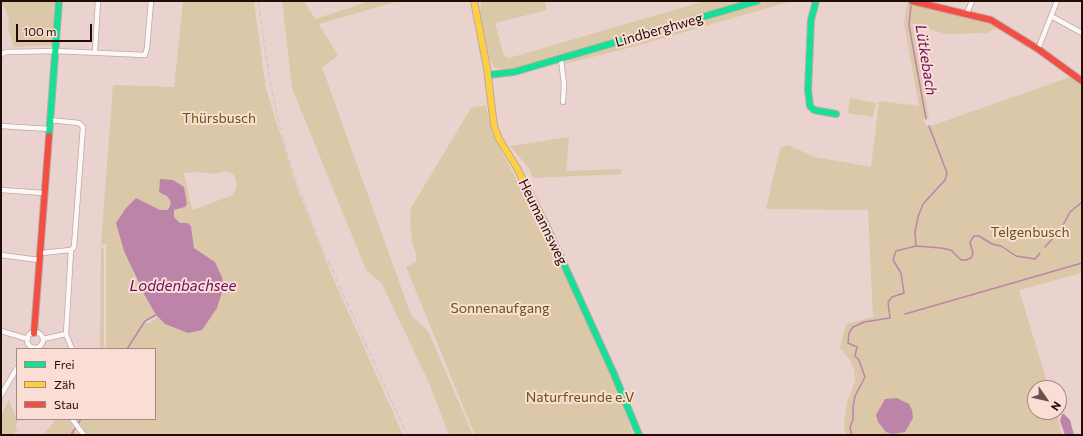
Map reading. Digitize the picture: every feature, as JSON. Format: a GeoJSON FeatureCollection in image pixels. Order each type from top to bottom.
{"type":"FeatureCollection","features":[{"type":"Feature","properties":{"kind":"street"},"geometry":{"type":"LineString","coordinates":[[28,338],[34,333],[38,260],[41,253],[44,193],[59,1]]}},
{"type":"Feature","properties":{"kind":"street"},"geometry":{"type":"LineString","coordinates":[[95,52],[98,1]]}},
{"type":"Feature","properties":{"kind":"street"},"geometry":{"type":"LineString","coordinates":[[1,54],[8,52],[56,51],[145,55],[147,48],[151,1]]}},
{"type":"Feature","properties":{"kind":"street","name":"Heumannsweg"},"geometry":{"type":"LineString","coordinates":[[474,1],[488,76],[492,118],[499,139],[517,168],[550,234],[614,374],[639,435]]}},
{"type":"Feature","properties":{"kind":"street","name":"Lindberghweg"},"geometry":{"type":"LineString","coordinates":[[488,76],[514,72],[561,59],[757,1]]}},
{"type":"Feature","properties":{"kind":"street"},"geometry":{"type":"LineString","coordinates":[[816,1],[811,20],[808,90],[810,106],[814,110],[836,114]]}},
{"type":"Feature","properties":{"kind":"street"},"geometry":{"type":"LineString","coordinates":[[912,1],[985,17],[1000,24],[1082,81]]}},
{"type":"Feature","properties":{"kind":"street"},"geometry":{"type":"LineString","coordinates":[[967,13],[972,1]]}},
{"type":"Feature","properties":{"kind":"street"},"geometry":{"type":"LineString","coordinates":[[1038,49],[1056,1]]}},
{"type":"Feature","properties":{"kind":"street"},"geometry":{"type":"LineString","coordinates":[[1051,16],[1082,33]]}},
{"type":"Feature","properties":{"kind":"street"},"geometry":{"type":"LineString","coordinates":[[561,59],[564,84],[563,102]]}},
{"type":"Feature","properties":{"kind":"street"},"geometry":{"type":"LineString","coordinates":[[50,120],[79,123],[83,127],[74,248],[71,250],[66,334],[72,348]]}},
{"type":"Feature","properties":{"kind":"street"},"geometry":{"type":"LineString","coordinates":[[1,126],[49,129]]}},
{"type":"Feature","properties":{"kind":"street"},"geometry":{"type":"LineString","coordinates":[[1,190],[44,193]]}},
{"type":"Feature","properties":{"kind":"street"},"geometry":{"type":"LineString","coordinates":[[41,253],[71,250]]}},
{"type":"Feature","properties":{"kind":"street"},"geometry":{"type":"LineString","coordinates":[[1,255],[38,260]]}},
{"type":"Feature","properties":{"kind":"street"},"geometry":{"type":"LineString","coordinates":[[1,331],[28,338]]}},
{"type":"Feature","properties":{"kind":"street"},"geometry":{"type":"LineString","coordinates":[[28,338],[31,348],[39,348],[43,342],[43,339],[40,334],[34,333]]}},
{"type":"Feature","properties":{"kind":"street"},"geometry":{"type":"LineString","coordinates":[[43,339],[66,334]]}},
{"type":"Feature","properties":{"kind":"street"},"geometry":{"type":"LineString","coordinates":[[1,395],[16,370]]}},
{"type":"Feature","properties":{"kind":"street"},"geometry":{"type":"LineString","coordinates":[[74,421],[83,433]]}},
{"type":"Feature","properties":{"kind":"green space"},"geometry":{"type":"Polygon","coordinates":[[[1,1],[55,1],[53,45],[14,47],[8,29],[9,18],[1,1]]]}},
{"type":"Feature","properties":{"kind":"green space"},"geometry":{"type":"Polygon","coordinates":[[[183,1],[254,1],[266,89],[297,188],[330,271],[403,435],[88,435],[77,420],[156,420],[156,348],[106,348],[106,246],[109,244],[101,245],[113,85],[174,87],[183,1]],[[226,171],[215,174],[196,172],[184,173],[192,210],[233,195],[237,186],[234,175],[226,171]],[[167,196],[171,202],[167,210],[160,210],[136,198],[133,273],[156,315],[144,320],[148,324],[158,317],[165,324],[222,277],[215,262],[194,248],[192,242],[193,236],[188,223],[180,223],[174,217],[174,210],[185,207],[167,196]]]}},
{"type":"Feature","properties":{"kind":"green space","name":"Thürsbusch"},"geometry":{"type":"Polygon","coordinates":[[[282,1],[304,1],[315,19],[370,1],[399,1],[319,24],[338,56],[322,67],[411,315],[428,331],[473,435],[449,435],[429,383],[382,284],[366,270],[292,88],[282,1]]]}},
{"type":"Feature","properties":{"kind":"green space"},"geometry":{"type":"Polygon","coordinates":[[[545,1],[547,10],[495,23],[504,56],[509,58],[705,1],[743,1],[520,67],[503,70],[493,67],[489,57],[480,14],[481,2],[545,1]]]}},
{"type":"Feature","properties":{"kind":"green space"},"geometry":{"type":"Polygon","coordinates":[[[769,1],[792,1],[636,46],[561,65],[574,58],[769,1]]]}},
{"type":"Feature","properties":{"kind":"green space","name":"Telgenbusch"},"geometry":{"type":"Polygon","coordinates":[[[907,3],[969,15],[991,24],[996,29],[987,33],[945,34],[912,23],[929,119],[923,118],[926,126],[931,126],[1070,77],[1082,86],[1082,273],[1019,290],[1047,380],[1027,380],[1027,420],[1058,420],[1062,435],[846,435],[844,426],[847,402],[855,381],[854,370],[850,360],[840,348],[846,324],[873,317],[868,210],[766,209],[780,148],[788,145],[815,157],[871,167],[879,101],[919,106],[904,24],[907,3]]]}},
{"type":"Feature","properties":{"kind":"green space"},"geometry":{"type":"Polygon","coordinates":[[[850,98],[876,103],[873,117],[848,113],[850,98]]]}},
{"type":"Feature","properties":{"kind":"green space"},"geometry":{"type":"Polygon","coordinates":[[[486,105],[491,132],[546,235],[618,389],[633,435],[475,435],[406,267],[416,262],[416,254],[412,242],[410,225],[411,208],[471,108],[486,105]]]}},
{"type":"Feature","properties":{"kind":"green space"},"geometry":{"type":"Polygon","coordinates":[[[569,137],[566,171],[622,169],[621,174],[533,178],[528,167],[510,146],[569,137]]]}},
{"type":"Feature","properties":{"kind":"green space"},"geometry":{"type":"Polygon","coordinates":[[[101,247],[104,249],[104,348],[100,348],[101,247]]]}},
{"type":"Feature","properties":{"kind":"green space"},"geometry":{"type":"Polygon","coordinates":[[[9,400],[18,422],[15,426],[18,430],[12,435],[1,435],[1,415],[9,400]]]}},
{"type":"Feature","properties":{"kind":"green space"},"geometry":{"type":"Polygon","coordinates":[[[55,420],[69,420],[78,435],[43,435],[55,420]]]}},
{"type":"Feature","properties":{"kind":"water","name":"Loddenbachsee"},"geometry":{"type":"Polygon","coordinates":[[[160,179],[173,180],[184,187],[187,204],[185,207],[174,210],[174,217],[180,223],[188,223],[191,226],[194,248],[215,262],[222,277],[224,286],[217,308],[202,330],[188,333],[165,324],[156,315],[144,294],[124,251],[116,223],[126,208],[136,198],[160,210],[167,210],[169,208],[171,202],[167,196],[159,192],[160,179]]]}},
{"type":"Feature","properties":{"kind":"water"},"geometry":{"type":"Polygon","coordinates":[[[897,398],[909,404],[912,410],[913,418],[905,432],[892,434],[886,432],[878,422],[876,415],[885,399],[897,398]]]}},
{"type":"Feature","properties":{"kind":"water"},"geometry":{"type":"Polygon","coordinates":[[[1067,417],[1070,420],[1074,435],[1065,435],[1060,421],[1067,420],[1067,417]]]}},
{"type":"Feature","properties":{"kind":"waterway","name":"Lütkebach"},"geometry":{"type":"LineString","coordinates":[[911,5],[909,25],[926,119]]}},
{"type":"Feature","properties":{"kind":"waterway","name":"Lütkebach"},"geometry":{"type":"LineString","coordinates":[[916,246],[915,232],[918,217],[923,204],[945,180],[947,173],[929,126]]}},
{"type":"Feature","properties":{"kind":"waterway"},"geometry":{"type":"LineString","coordinates":[[1045,247],[1061,229],[1070,212],[1082,202]]}},
{"type":"Feature","properties":{"kind":"waterway"},"geometry":{"type":"LineString","coordinates":[[852,435],[850,428],[853,419],[855,396],[865,377],[859,360],[855,356],[857,347],[848,343],[849,333],[853,327],[864,322],[890,318],[888,302],[892,297],[904,293],[901,273],[893,260],[896,251],[916,246],[941,248],[951,250],[961,260],[966,260],[971,258],[973,254],[970,242],[974,236],[979,236],[992,244],[1001,246],[1016,256],[1035,259],[1040,253]]}},
{"type":"Feature","properties":{"kind":"waterway"},"geometry":{"type":"LineString","coordinates":[[905,314],[1082,263]]}},
{"type":"Feature","properties":{"kind":"waterway"},"geometry":{"type":"LineString","coordinates":[[128,348],[145,321],[156,315]]}},
{"type":"Feature","properties":{"kind":"waterway"},"geometry":{"type":"LineString","coordinates":[[78,424],[80,420]]}},
{"type":"Feature","properties":{"kind":"waterway"},"geometry":{"type":"LineString","coordinates":[[71,435],[76,427]]}},
{"type":"Feature","properties":{"kind":"railway"},"geometry":{"type":"LineString","coordinates":[[258,1],[271,87],[283,140],[297,184],[319,241],[407,435]]}},
{"type":"Feature","properties":{"kind":"traffic: fast"},"geometry":{"type":"LineString","coordinates":[[49,136],[59,1]]}},
{"type":"Feature","properties":{"kind":"traffic: fast"},"geometry":{"type":"LineString","coordinates":[[488,75],[514,72],[757,1]]}},
{"type":"Feature","properties":{"kind":"traffic: fast"},"geometry":{"type":"LineString","coordinates":[[816,1],[811,20],[808,90],[810,106],[814,110],[836,114]]}},
{"type":"Feature","properties":{"kind":"traffic: fast"},"geometry":{"type":"LineString","coordinates":[[545,223],[614,374],[639,435]]}},
{"type":"Feature","properties":{"kind":"traffic: slow"},"geometry":{"type":"LineString","coordinates":[[474,1],[487,68],[494,126],[499,139],[517,168],[545,223]]}},
{"type":"Feature","properties":{"kind":"traffic: jam"},"geometry":{"type":"LineString","coordinates":[[912,1],[991,20],[1038,49],[1082,81]]}},
{"type":"Feature","properties":{"kind":"traffic: jam"},"geometry":{"type":"LineString","coordinates":[[34,333],[49,136]]}},
{"type":"Feature","properties":{"kind":"park label","name":"Sonnenaufgang"},"geometry":{"type":"Point","coordinates":[500,308]}},
{"type":"Feature","properties":{"kind":"park label","name":"Naturfreunde e.V"},"geometry":{"type":"Point","coordinates":[580,397]}}]}
